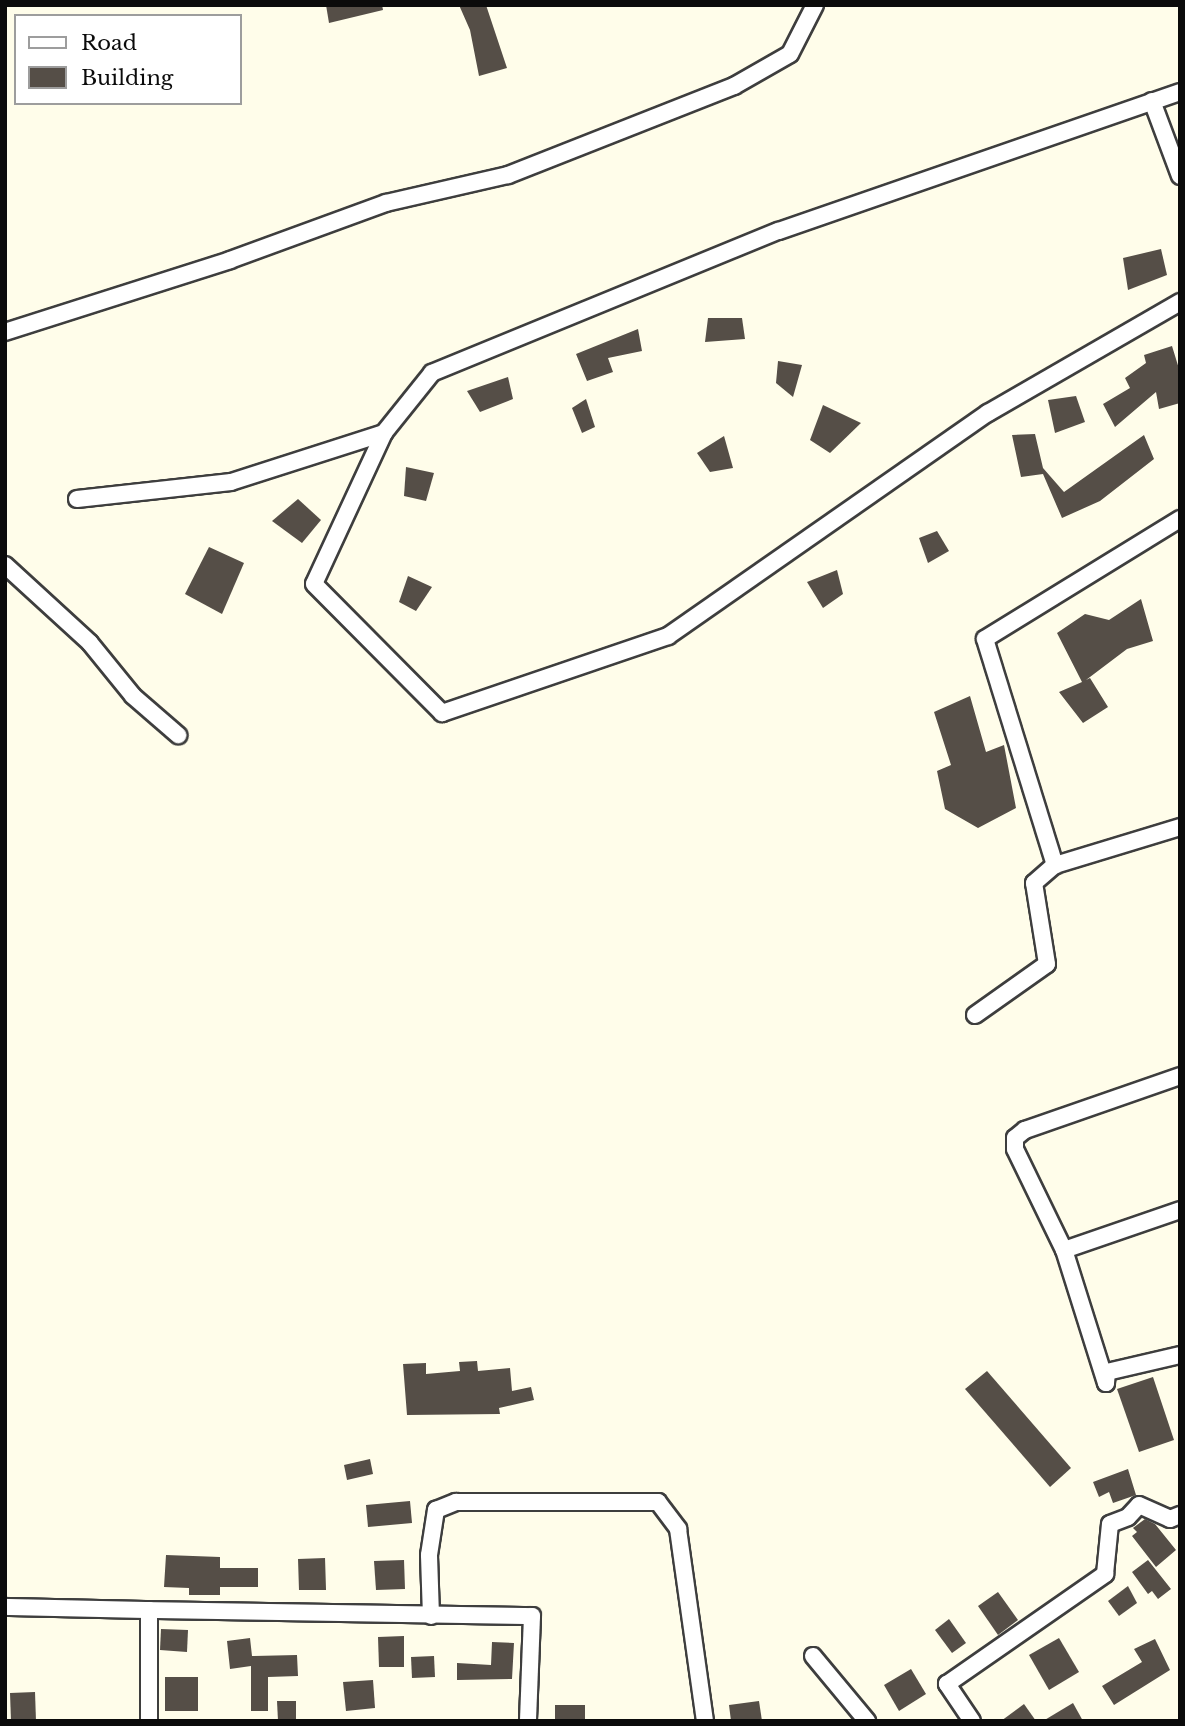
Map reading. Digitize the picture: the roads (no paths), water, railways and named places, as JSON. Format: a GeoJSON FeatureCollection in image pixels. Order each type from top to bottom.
{"type":"FeatureCollection","features":[{"type":"Feature","properties":{"kind":"street"},"geometry":{"type":"LineString","coordinates":[[5,332],[230,260],[386,203],[508,175],[734,86],[790,54],[815,5]]}},
{"type":"Feature","properties":{"kind":"street"},"geometry":{"type":"LineString","coordinates":[[1180,92],[778,231],[432,373],[384,433],[314,584],[442,713],[668,636],[988,413],[1180,302]]}},
{"type":"Feature","properties":{"kind":"street"},"geometry":{"type":"LineString","coordinates":[[1152,101],[1180,176]]}},
{"type":"Feature","properties":{"kind":"street"},"geometry":{"type":"LineString","coordinates":[[76,499],[231,482],[384,433]]}},
{"type":"Feature","properties":{"kind":"street"},"geometry":{"type":"LineString","coordinates":[[1055,865],[985,639],[1180,519]]}},
{"type":"Feature","properties":{"kind":"street"},"geometry":{"type":"LineString","coordinates":[[5,565],[90,643],[133,696],[178,735]]}},
{"type":"Feature","properties":{"kind":"street"},"geometry":{"type":"LineString","coordinates":[[975,1015],[1046,964],[1034,883],[1055,865],[1180,827]]}},
{"type":"Feature","properties":{"kind":"street"},"geometry":{"type":"LineString","coordinates":[[1180,1076],[1025,1130],[1015,1138],[1016,1149],[1064,1250],[1106,1383],[1107,1372],[1180,1355]]}},
{"type":"Feature","properties":{"kind":"street"},"geometry":{"type":"LineString","coordinates":[[1064,1250],[1180,1210]]}},
{"type":"Feature","properties":{"kind":"street"},"geometry":{"type":"LineString","coordinates":[[431,1616],[429,1555],[436,1510],[456,1502],[658,1502],[678,1528],[705,1721]]}},
{"type":"Feature","properties":{"kind":"street"},"geometry":{"type":"LineString","coordinates":[[972,1721],[947,1684],[1105,1574],[1110,1524],[1128,1517],[1139,1505],[1170,1519],[1180,1515]]}},
{"type":"Feature","properties":{"kind":"street"},"geometry":{"type":"LineString","coordinates":[[5,1606],[532,1616],[528,1721]]}},
{"type":"Feature","properties":{"kind":"street"},"geometry":{"type":"LineString","coordinates":[[149,1610],[149,1721]]}},
{"type":"Feature","properties":{"kind":"street"},"geometry":{"type":"LineString","coordinates":[[813,1657],[867,1721]]}}]}
